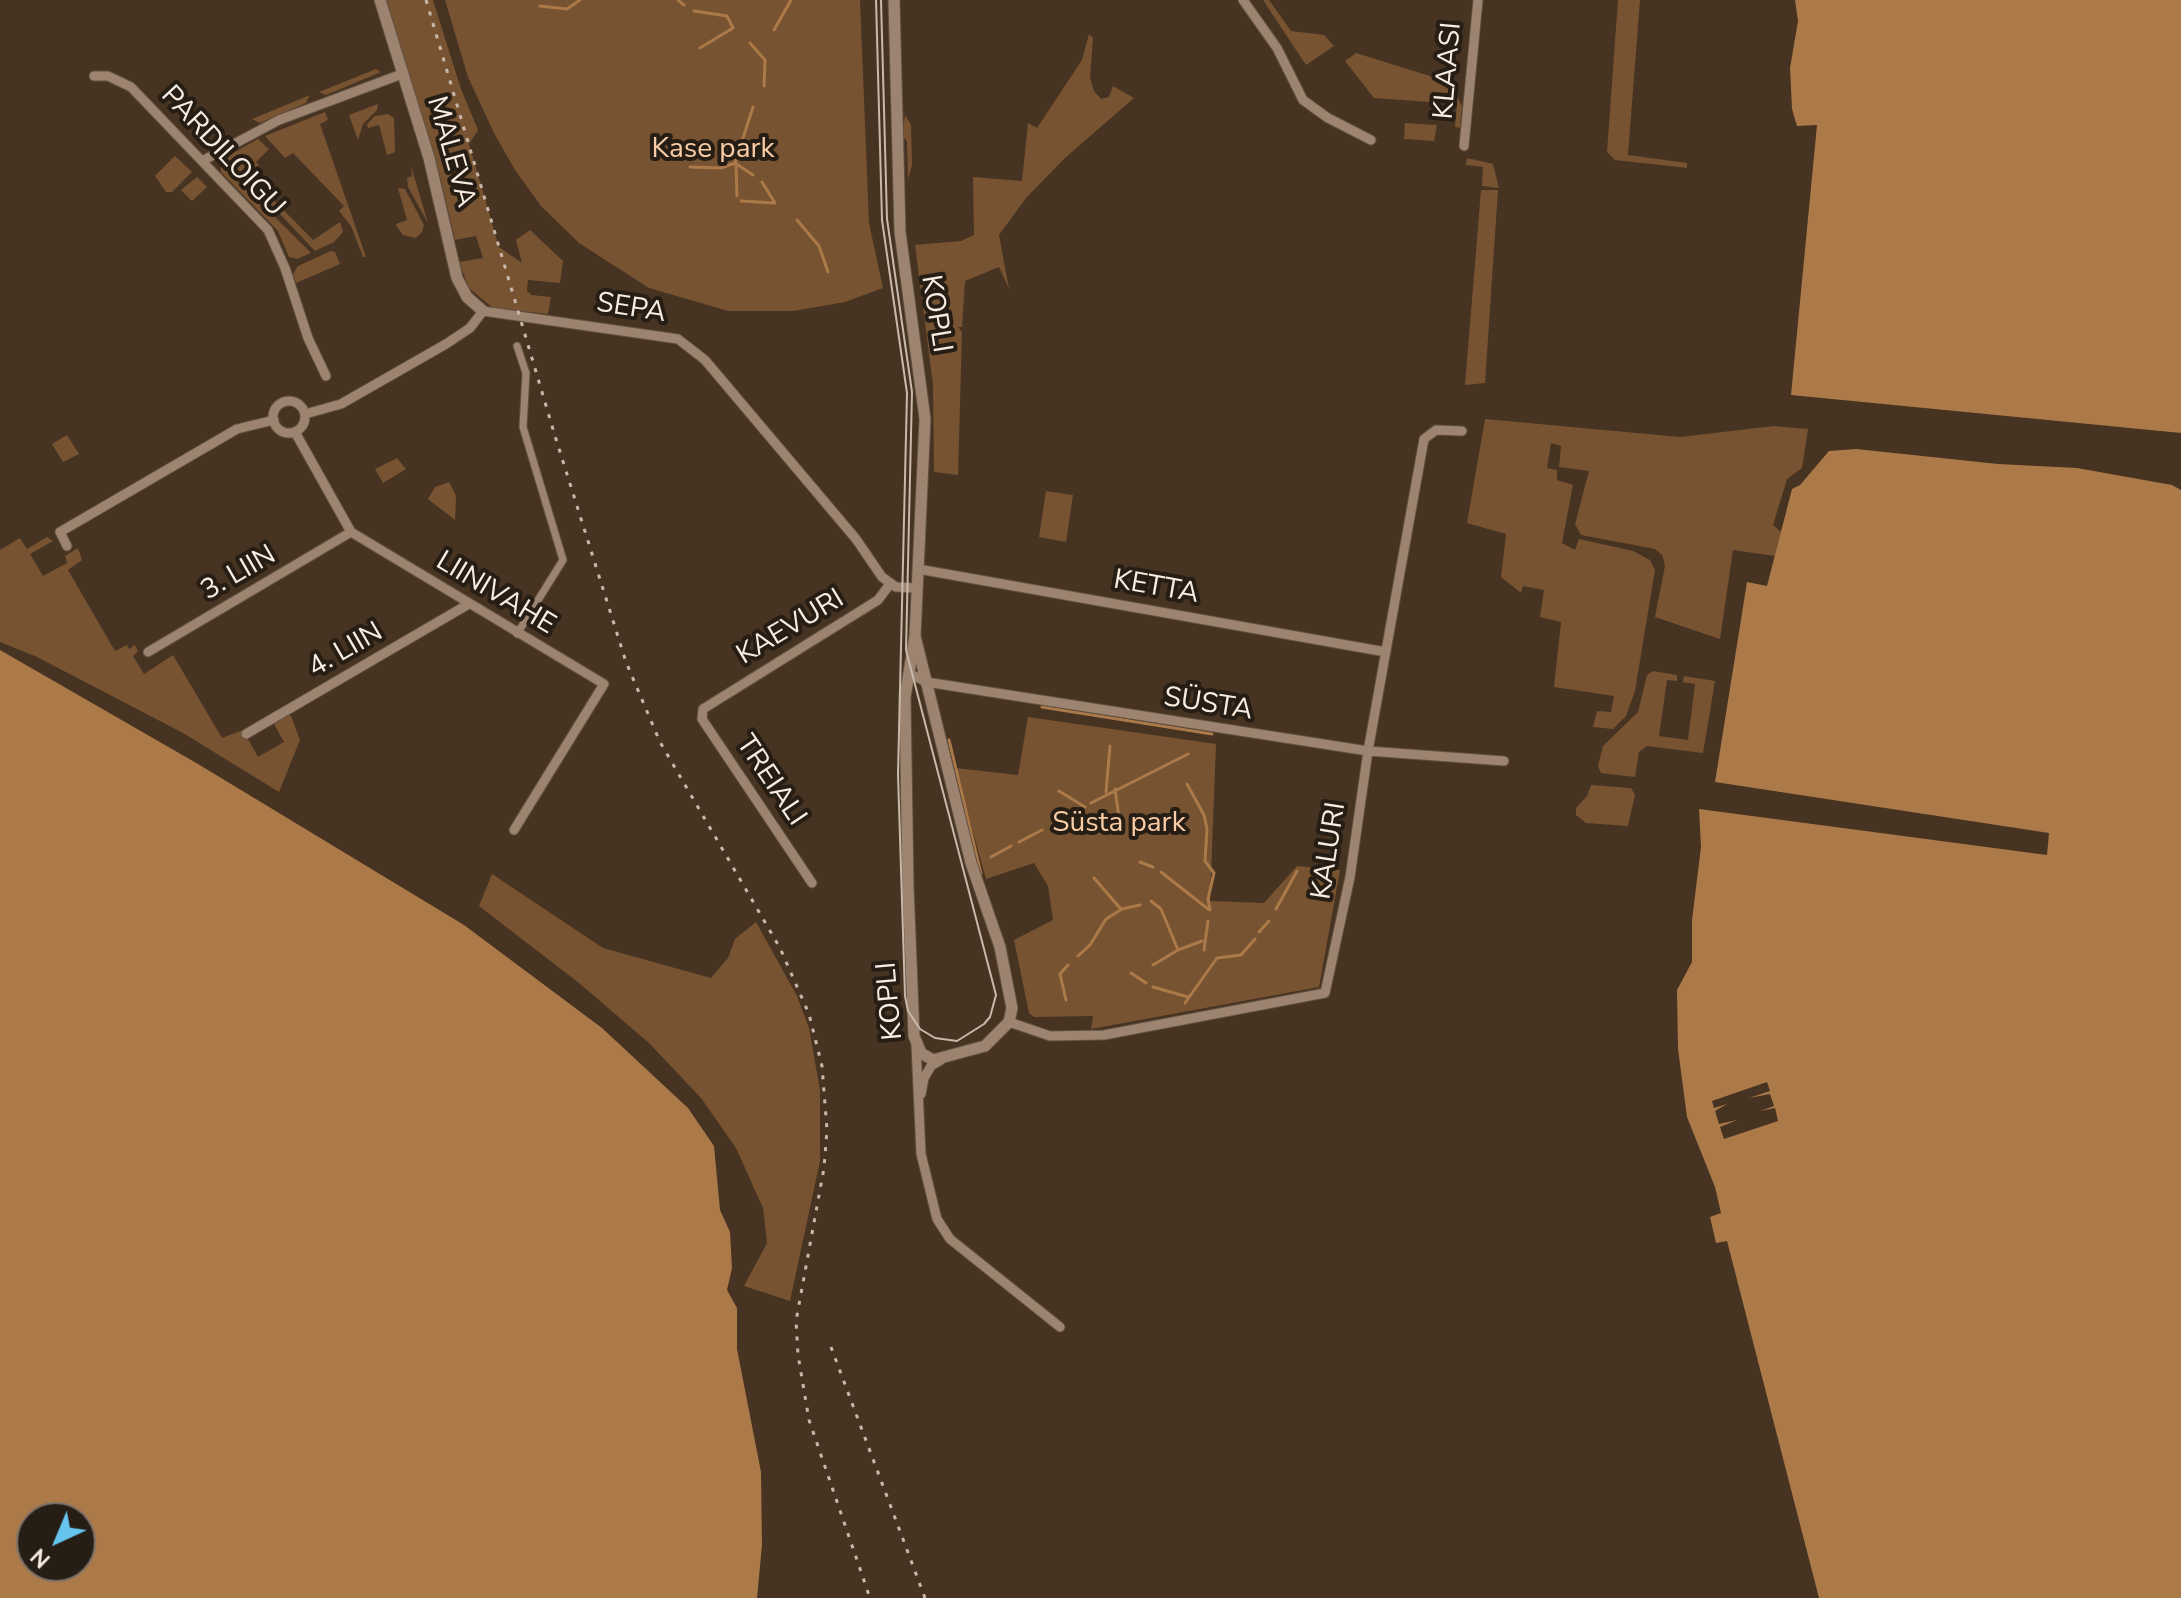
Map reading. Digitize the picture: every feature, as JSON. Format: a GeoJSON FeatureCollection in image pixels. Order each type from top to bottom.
{"type":"FeatureCollection","features":[{"type":"Feature","properties":{"kind":"street","name":"MALEVA"},"geometry":{"type":"LineString","coordinates":[[380,0],[429,158],[457,278],[467,297],[483,311]]}},
{"type":"Feature","properties":{"kind":"street","name":"KOPLI"},"geometry":{"type":"LineString","coordinates":[[894,0],[903,266],[925,419],[915,636],[908,678],[905,780],[916,1045],[926,1057],[943,1058],[985,1046],[1009,1022],[1011,992],[971,863],[915,636]]}},
{"type":"Feature","properties":{"kind":"street"},"geometry":{"type":"LineString","coordinates":[[1243,0],[1277,48],[1303,100],[1328,118],[1371,140]]}},
{"type":"Feature","properties":{"kind":"street","name":"KLAASI"},"geometry":{"type":"LineString","coordinates":[[1464,146],[1478,0]]}},
{"type":"Feature","properties":{"kind":"street"},"geometry":{"type":"LineString","coordinates":[[202,161],[279,120],[402,74]]}},
{"type":"Feature","properties":{"kind":"street","name":"PARDILOIGU"},"geometry":{"type":"LineString","coordinates":[[94,76],[108,76],[131,87],[268,230],[285,268],[308,338],[326,376]]}},
{"type":"Feature","properties":{"kind":"street"},"geometry":{"type":"LineString","coordinates":[[305,414],[341,404],[446,344],[470,328],[483,311]]}},
{"type":"Feature","properties":{"kind":"street","name":"SEPA"},"geometry":{"type":"LineString","coordinates":[[483,311],[678,339],[705,360],[890,584]]}},
{"type":"Feature","properties":{"kind":"street"},"geometry":{"type":"LineString","coordinates":[[517,346],[526,373],[523,427],[563,560],[517,634]]}},
{"type":"Feature","properties":{"kind":"street"},"geometry":{"type":"LineString","coordinates":[[288,402],[297,404],[305,414],[304,424],[295,432],[281,431],[274,420],[277,407],[288,402]]}},
{"type":"Feature","properties":{"kind":"street"},"geometry":{"type":"LineString","coordinates":[[67,546],[60,532],[237,429],[274,420]]}},
{"type":"Feature","properties":{"kind":"street","name":"KALURI"},"geometry":{"type":"LineString","coordinates":[[1009,1022],[1050,1036],[1104,1035],[1325,993],[1350,877],[1368,751],[1424,439],[1436,430],[1462,431]]}},
{"type":"Feature","properties":{"kind":"street","name":"LIINIVAHE"},"geometry":{"type":"LineString","coordinates":[[295,432],[351,532],[467,605],[604,684],[514,830]]}},
{"type":"Feature","properties":{"kind":"street","name":"3. LIIN"},"geometry":{"type":"LineString","coordinates":[[148,652],[351,532]]}},
{"type":"Feature","properties":{"kind":"street","name":"KETTA"},"geometry":{"type":"LineString","coordinates":[[918,569],[1386,652]]}},
{"type":"Feature","properties":{"kind":"street"},"geometry":{"type":"LineString","coordinates":[[890,584],[917,588]]}},
{"type":"Feature","properties":{"kind":"street","name":"KAEVURI"},"geometry":{"type":"LineString","coordinates":[[709,703],[878,600],[890,584]]}},
{"type":"Feature","properties":{"kind":"street","name":"4. LIIN"},"geometry":{"type":"LineString","coordinates":[[246,734],[467,605]]}},
{"type":"Feature","properties":{"kind":"street","name":"SÜSTA"},"geometry":{"type":"LineString","coordinates":[[908,678],[915,676],[926,682],[1368,751],[1504,761]]}},
{"type":"Feature","properties":{"kind":"street","name":"TREIALI"},"geometry":{"type":"LineString","coordinates":[[709,703],[703,709],[702,719],[812,883]]}},
{"type":"Feature","properties":{"kind":"street"},"geometry":{"type":"LineString","coordinates":[[916,1045],[927,1188],[937,1219],[950,1239],[1060,1327]]}},
{"type":"Feature","properties":{"kind":"street"},"geometry":{"type":"LineString","coordinates":[[919,1113],[924,1078],[931,1066],[943,1058]]}},
{"type":"Feature","properties":{"kind":"green space"},"geometry":{"type":"Polygon","coordinates":[[[385,0],[433,0],[461,89],[478,130],[469,144],[499,247],[522,263],[516,240],[530,230],[563,261],[560,283],[528,280],[527,291],[531,295],[551,297],[548,314],[493,308],[469,288],[459,262],[483,258],[476,236],[455,240],[437,164],[385,0]]]}},
{"type":"Feature","properties":{"kind":"green space","name":"Kase park"},"geometry":{"type":"Polygon","coordinates":[[[445,0],[860,0],[869,223],[883,288],[845,302],[793,311],[728,311],[649,288],[579,243],[541,206],[494,133],[468,77],[445,0]]]}},
{"type":"Feature","properties":{"kind":"green space"},"geometry":{"type":"Polygon","coordinates":[[[1263,0],[1269,0],[1291,31],[1324,35],[1334,46],[1306,65],[1263,0]]]}},
{"type":"Feature","properties":{"kind":"green space"},"geometry":{"type":"Polygon","coordinates":[[[1618,0],[1640,0],[1628,155],[1687,163],[1687,168],[1615,160],[1607,152],[1618,0]]]}},
{"type":"Feature","properties":{"kind":"green space"},"geometry":{"type":"Polygon","coordinates":[[[1089,34],[1093,38],[1090,78],[1094,91],[1101,99],[1109,97],[1113,86],[1134,98],[1065,158],[1026,198],[999,235],[1009,289],[999,267],[965,281],[962,327],[958,327],[962,332],[958,475],[934,472],[933,385],[915,245],[961,241],[974,235],[973,177],[1022,181],[1028,123],[1037,128],[1082,60],[1089,34]]]}},
{"type":"Feature","properties":{"kind":"green space"},"geometry":{"type":"Polygon","coordinates":[[[1356,53],[1449,82],[1462,106],[1460,128],[1455,127],[1457,104],[1374,98],[1345,61],[1356,53]]]}},
{"type":"Feature","properties":{"kind":"green space"},"geometry":{"type":"Polygon","coordinates":[[[376,69],[381,72],[326,95],[319,92],[376,69]]]}},
{"type":"Feature","properties":{"kind":"green space"},"geometry":{"type":"Polygon","coordinates":[[[310,95],[306,103],[260,123],[252,119],[310,95]]]}},
{"type":"Feature","properties":{"kind":"green space"},"geometry":{"type":"Polygon","coordinates":[[[378,104],[377,110],[363,124],[358,140],[349,115],[378,104]]]}},
{"type":"Feature","properties":{"kind":"green space"},"geometry":{"type":"Polygon","coordinates":[[[325,112],[328,120],[320,124],[366,257],[363,257],[351,226],[339,211],[344,206],[293,153],[285,158],[265,136],[325,112]]]}},
{"type":"Feature","properties":{"kind":"green space"},"geometry":{"type":"Polygon","coordinates":[[[388,114],[394,118],[395,152],[387,155],[379,125],[368,128],[367,124],[375,116],[388,114]]]}},
{"type":"Feature","properties":{"kind":"green space"},"geometry":{"type":"Polygon","coordinates":[[[905,115],[911,125],[912,165],[908,180],[907,141],[902,136],[905,115]]]}},
{"type":"Feature","properties":{"kind":"green space"},"geometry":{"type":"Polygon","coordinates":[[[1405,123],[1437,125],[1434,141],[1404,139],[1405,123]]]}},
{"type":"Feature","properties":{"kind":"green space"},"geometry":{"type":"Polygon","coordinates":[[[258,139],[269,149],[249,175],[313,240],[340,222],[343,232],[334,242],[315,251],[226,157],[258,139]]]}},
{"type":"Feature","properties":{"kind":"green space"},"geometry":{"type":"Polygon","coordinates":[[[175,156],[192,172],[172,192],[166,192],[155,176],[175,156]]]}},
{"type":"Feature","properties":{"kind":"green space"},"geometry":{"type":"Polygon","coordinates":[[[220,158],[311,253],[297,259],[289,257],[278,231],[221,172],[220,158]]]}},
{"type":"Feature","properties":{"kind":"green space"},"geometry":{"type":"Polygon","coordinates":[[[1467,158],[1493,164],[1499,188],[1482,186],[1483,167],[1466,165],[1467,158]]]}},
{"type":"Feature","properties":{"kind":"green space"},"geometry":{"type":"Polygon","coordinates":[[[411,166],[428,223],[408,187],[407,178],[412,176],[411,166]]]}},
{"type":"Feature","properties":{"kind":"green space"},"geometry":{"type":"Polygon","coordinates":[[[197,177],[207,187],[192,201],[181,190],[197,177]]]}},
{"type":"Feature","properties":{"kind":"green space"},"geometry":{"type":"Polygon","coordinates":[[[398,188],[405,189],[424,225],[416,238],[403,235],[397,227],[396,224],[407,220],[398,188]]]}},
{"type":"Feature","properties":{"kind":"green space"},"geometry":{"type":"Polygon","coordinates":[[[1481,190],[1498,190],[1485,383],[1465,385],[1481,190]]]}},
{"type":"Feature","properties":{"kind":"green space"},"geometry":{"type":"Polygon","coordinates":[[[335,252],[340,264],[296,283],[293,274],[298,266],[335,252]]]}},
{"type":"Feature","properties":{"kind":"green space"},"geometry":{"type":"Polygon","coordinates":[[[1485,419],[1680,437],[1774,426],[1808,429],[1802,468],[1787,479],[1773,525],[1781,532],[1775,556],[1733,550],[1720,639],[1655,617],[1665,566],[1662,555],[1655,549],[1581,535],[1575,524],[1589,471],[1559,467],[1561,446],[1551,443],[1547,468],[1557,470],[1557,480],[1573,485],[1562,543],[1575,550],[1579,539],[1633,551],[1650,560],[1655,570],[1635,691],[1626,716],[1613,729],[1593,727],[1597,711],[1611,712],[1614,696],[1554,687],[1561,622],[1540,617],[1544,590],[1523,586],[1521,593],[1501,577],[1506,534],[1467,523],[1485,419]]]}},
{"type":"Feature","properties":{"kind":"green space"},"geometry":{"type":"Polygon","coordinates":[[[67,435],[79,454],[63,462],[52,444],[67,435]]]}},
{"type":"Feature","properties":{"kind":"green space"},"geometry":{"type":"Polygon","coordinates":[[[397,458],[406,469],[383,483],[375,469],[397,458]]]}},
{"type":"Feature","properties":{"kind":"green space"},"geometry":{"type":"Polygon","coordinates":[[[449,482],[456,496],[455,520],[428,499],[435,487],[449,482]]]}},
{"type":"Feature","properties":{"kind":"green space"},"geometry":{"type":"Polygon","coordinates":[[[1046,491],[1073,495],[1066,542],[1039,537],[1046,491]]]}},
{"type":"Feature","properties":{"kind":"green space"},"geometry":{"type":"Polygon","coordinates":[[[47,537],[53,541],[30,554],[43,576],[67,563],[65,556],[78,548],[82,560],[68,570],[115,651],[135,645],[138,651],[133,656],[144,674],[173,655],[222,738],[243,730],[258,757],[284,742],[274,724],[288,714],[291,716],[300,740],[279,792],[183,733],[37,657],[0,642],[0,550],[20,538],[27,549],[47,537]]]}},
{"type":"Feature","properties":{"kind":"green space"},"geometry":{"type":"Polygon","coordinates":[[[1653,671],[1677,675],[1677,681],[1667,680],[1659,736],[1688,740],[1695,684],[1683,682],[1684,676],[1715,681],[1703,753],[1647,746],[1639,752],[1635,777],[1601,773],[1598,766],[1603,746],[1638,712],[1647,675],[1653,671]]]}},
{"type":"Feature","properties":{"kind":"green space","name":"Süsta park"},"geometry":{"type":"Polygon","coordinates":[[[1028,717],[1216,744],[1210,901],[1264,903],[1297,866],[1340,870],[1319,987],[1091,1029],[1093,1016],[1034,1017],[1029,1013],[1014,940],[1053,920],[1048,886],[1034,863],[986,879],[955,768],[1018,775],[1028,717]]]}},
{"type":"Feature","properties":{"kind":"green space"},"geometry":{"type":"Polygon","coordinates":[[[1591,785],[1631,788],[1635,795],[1628,826],[1586,823],[1576,815],[1576,808],[1587,796],[1591,785]]]}},
{"type":"Feature","properties":{"kind":"green space"},"geometry":{"type":"Polygon","coordinates":[[[492,874],[603,948],[711,978],[728,958],[735,939],[756,922],[797,996],[809,1028],[820,1090],[820,1161],[790,1301],[744,1286],[767,1243],[763,1208],[736,1148],[701,1098],[649,1043],[579,983],[479,906],[492,874]]]}},
{"type":"Feature","properties":{"kind":"shaded area"},"geometry":{"type":"Polygon","coordinates":[[[1795,0],[2181,0],[2181,433],[1791,395],[1817,125],[1797,126],[1792,109],[1790,68],[1798,21],[1795,0]]]}},
{"type":"Feature","properties":{"kind":"shaded area"},"geometry":{"type":"Polygon","coordinates":[[[1856,449],[1998,464],[2077,468],[2172,485],[2181,490],[2181,1598],[1819,1598],[1727,1241],[1716,1243],[1710,1217],[1721,1213],[1715,1187],[1687,1117],[1678,1049],[1677,990],[1692,962],[1692,920],[1701,847],[1699,809],[2047,855],[2049,833],[1715,782],[1747,582],[1767,586],[1792,489],[1800,485],[1829,451],[1856,449]]]}},
{"type":"Feature","properties":{"kind":"shaded area"},"geometry":{"type":"Polygon","coordinates":[[[0,650],[198,764],[464,925],[602,1028],[688,1108],[714,1146],[720,1210],[730,1232],[732,1268],[727,1290],[737,1308],[737,1349],[761,1472],[762,1545],[757,1598],[0,1598],[0,650]]]}},
{"type":"Feature","properties":{"kind":"pier"},"geometry":{"type":"Polygon","coordinates":[[[1767,1082],[1770,1091],[1749,1098],[1770,1094],[1774,1106],[1760,1111],[1775,1108],[1778,1121],[1724,1139],[1720,1127],[1737,1120],[1719,1124],[1715,1111],[1727,1104],[1714,1108],[1712,1101],[1767,1082]]]}},
{"type":"Feature","properties":{"kind":"waterway"},"geometry":{"type":"LineString","coordinates":[[540,6],[567,9],[580,0]]}},
{"type":"Feature","properties":{"kind":"waterway"},"geometry":{"type":"LineString","coordinates":[[678,0],[684,5]]}},
{"type":"Feature","properties":{"kind":"waterway"},"geometry":{"type":"LineString","coordinates":[[774,30],[791,0]]}},
{"type":"Feature","properties":{"kind":"waterway"},"geometry":{"type":"LineString","coordinates":[[694,11],[727,16],[733,28],[700,48]]}},
{"type":"Feature","properties":{"kind":"waterway"},"geometry":{"type":"LineString","coordinates":[[750,43],[765,60],[764,86]]}},
{"type":"Feature","properties":{"kind":"waterway"},"geometry":{"type":"LineString","coordinates":[[753,107],[735,163],[753,175]]}},
{"type":"Feature","properties":{"kind":"waterway"},"geometry":{"type":"LineString","coordinates":[[690,167],[721,168],[735,163]]}},
{"type":"Feature","properties":{"kind":"waterway"},"geometry":{"type":"LineString","coordinates":[[736,165],[737,196]]}},
{"type":"Feature","properties":{"kind":"waterway"},"geometry":{"type":"LineString","coordinates":[[741,201],[775,203],[762,182]]}},
{"type":"Feature","properties":{"kind":"waterway"},"geometry":{"type":"LineString","coordinates":[[797,220],[819,246],[828,272]]}},
{"type":"Feature","properties":{"kind":"waterway"},"geometry":{"type":"LineString","coordinates":[[1042,707],[1212,734]]}},
{"type":"Feature","properties":{"kind":"waterway"},"geometry":{"type":"LineString","coordinates":[[949,740],[981,874]]}},
{"type":"Feature","properties":{"kind":"waterway"},"geometry":{"type":"LineString","coordinates":[[1106,792],[1110,746]]}},
{"type":"Feature","properties":{"kind":"waterway"},"geometry":{"type":"LineString","coordinates":[[1091,803],[1188,754]]}},
{"type":"Feature","properties":{"kind":"waterway"},"geometry":{"type":"LineString","coordinates":[[1187,784],[1204,815],[1207,829],[1205,861],[1214,873],[1208,899],[1210,910]]}},
{"type":"Feature","properties":{"kind":"waterway"},"geometry":{"type":"LineString","coordinates":[[1115,789],[1120,825]]}},
{"type":"Feature","properties":{"kind":"waterway"},"geometry":{"type":"LineString","coordinates":[[1053,824],[1085,807],[1059,791]]}},
{"type":"Feature","properties":{"kind":"waterway"},"geometry":{"type":"LineString","coordinates":[[1019,842],[1042,830]]}},
{"type":"Feature","properties":{"kind":"waterway"},"geometry":{"type":"LineString","coordinates":[[991,857],[1011,846]]}},
{"type":"Feature","properties":{"kind":"waterway"},"geometry":{"type":"LineString","coordinates":[[1140,862],[1153,867]]}},
{"type":"Feature","properties":{"kind":"waterway"},"geometry":{"type":"LineString","coordinates":[[1276,909],[1297,871]]}},
{"type":"Feature","properties":{"kind":"waterway"},"geometry":{"type":"LineString","coordinates":[[1161,872],[1208,909]]}},
{"type":"Feature","properties":{"kind":"waterway"},"geometry":{"type":"LineString","coordinates":[[1094,878],[1120,908]]}},
{"type":"Feature","properties":{"kind":"waterway"},"geometry":{"type":"LineString","coordinates":[[1151,901],[1161,909],[1178,950]]}},
{"type":"Feature","properties":{"kind":"waterway"},"geometry":{"type":"LineString","coordinates":[[1078,956],[1090,945],[1106,919],[1122,909],[1140,905]]}},
{"type":"Feature","properties":{"kind":"waterway"},"geometry":{"type":"LineString","coordinates":[[1204,950],[1208,921]]}},
{"type":"Feature","properties":{"kind":"waterway"},"geometry":{"type":"LineString","coordinates":[[1259,932],[1269,921]]}},
{"type":"Feature","properties":{"kind":"waterway"},"geometry":{"type":"LineString","coordinates":[[1185,1003],[1217,958],[1241,955],[1255,939]]}},
{"type":"Feature","properties":{"kind":"waterway"},"geometry":{"type":"LineString","coordinates":[[1153,965],[1178,950],[1202,941]]}},
{"type":"Feature","properties":{"kind":"waterway"},"geometry":{"type":"LineString","coordinates":[[1066,1000],[1060,974],[1068,965]]}},
{"type":"Feature","properties":{"kind":"waterway"},"geometry":{"type":"LineString","coordinates":[[1131,973],[1146,983]]}},
{"type":"Feature","properties":{"kind":"waterway"},"geometry":{"type":"LineString","coordinates":[[1153,987],[1188,997]]}},
{"type":"Feature","properties":{"kind":"tram line"},"geometry":{"type":"LineString","coordinates":[[876,0],[882,220],[907,393],[898,774],[905,996],[908,1011],[920,1029],[935,1038],[957,1041],[990,1017],[996,995],[906,650],[912,392],[887,219],[881,0]]}},
{"type":"Feature","properties":{"kind":"railway"},"geometry":{"type":"LineString","coordinates":[[426,0],[555,436],[626,662],[660,742],[780,948],[809,1014],[822,1066],[827,1130],[824,1168],[796,1321],[798,1355],[809,1420],[870,1598]]}},
{"type":"Feature","properties":{"kind":"railway"},"geometry":{"type":"LineString","coordinates":[[831,1347],[925,1598]]}}]}
